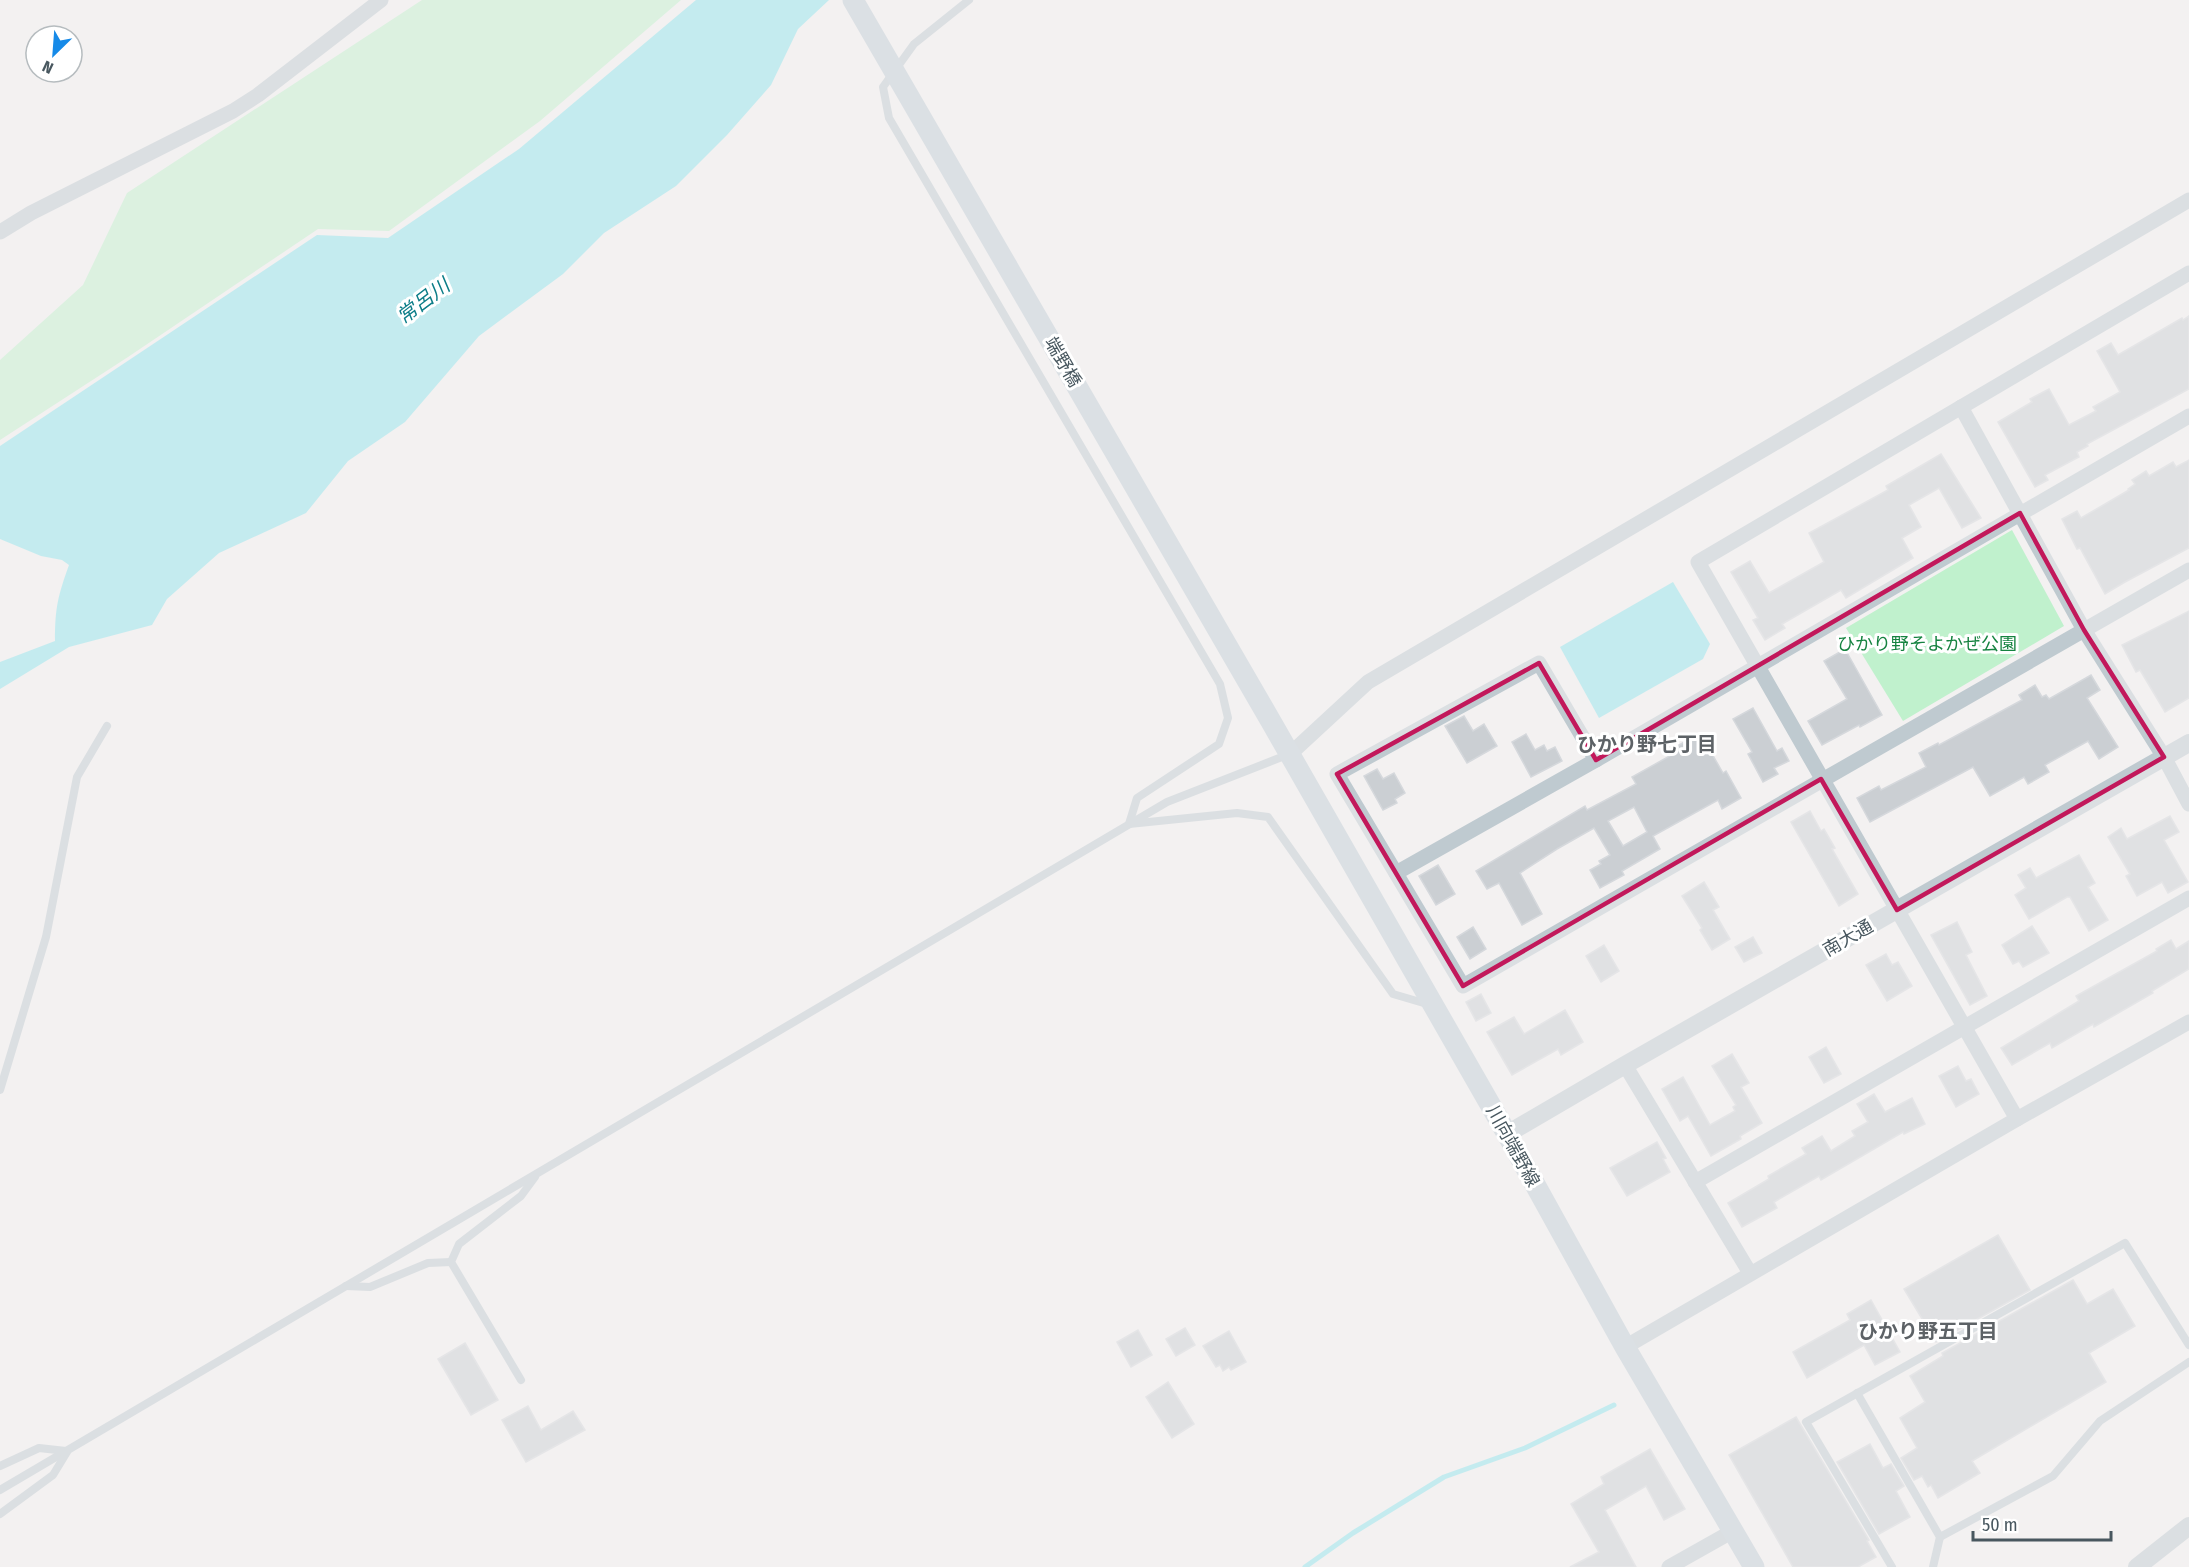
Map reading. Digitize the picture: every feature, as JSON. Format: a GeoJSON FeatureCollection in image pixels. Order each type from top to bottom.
{"type":"FeatureCollection","features":[{"type":"Feature","properties":{"kind":"main road","name":"端野橋"},"geometry":{"type":"LineString","coordinates":[[853,0],[1273,725]]}},
{"type":"Feature","properties":{"kind":"main road","name":"川向端野線"},"geometry":{"type":"LineString","coordinates":[[1273,725],[1508,1134],[1626,1347],[1754,1567]]}},
{"type":"Feature","properties":{"kind":"street"},"geometry":{"type":"LineString","coordinates":[[0,232],[31,213],[233,111],[258,95],[381,0]]}},
{"type":"Feature","properties":{"kind":"street"},"geometry":{"type":"LineString","coordinates":[[1289,755],[1368,682],[2189,200]]}},
{"type":"Feature","properties":{"kind":"street"},"geometry":{"type":"LineString","coordinates":[[2017,1119],[1698,562],[2189,273]]}},
{"type":"Feature","properties":{"kind":"street"},"geometry":{"type":"LineString","coordinates":[[1961,407],[2085,630],[2164,758],[2189,804]]}},
{"type":"Feature","properties":{"kind":"street"},"geometry":{"type":"LineString","coordinates":[[1396,873],[1596,760],[2189,416]]}},
{"type":"Feature","properties":{"kind":"street"},"geometry":{"type":"LineString","coordinates":[[1596,760],[1539,663],[1337,774],[1463,986],[2189,570]]}},
{"type":"Feature","properties":{"kind":"street","name":"南大通"},"geometry":{"type":"LineString","coordinates":[[1508,1134],[2189,743]]}},
{"type":"Feature","properties":{"kind":"street"},"geometry":{"type":"LineString","coordinates":[[1695,1182],[2189,898]]}},
{"type":"Feature","properties":{"kind":"street"},"geometry":{"type":"LineString","coordinates":[[1626,1347],[1750,1273],[2189,1022]]}},
{"type":"Feature","properties":{"kind":"street"},"geometry":{"type":"LineString","coordinates":[[1625,1065],[1750,1273]]}},
{"type":"Feature","properties":{"kind":"street"},"geometry":{"type":"LineString","coordinates":[[2136,1567],[2189,1526]]}},
{"type":"Feature","properties":{"kind":"street"},"geometry":{"type":"LineString","coordinates":[[1669,1567],[1733,1531]]}},
{"type":"Feature","properties":{"kind":"lane"},"geometry":{"type":"LineString","coordinates":[[969,0],[914,44],[883,87],[889,118],[1220,684],[1228,718],[1219,744],[1137,798],[1129,824]]}},
{"type":"Feature","properties":{"kind":"lane"},"geometry":{"type":"LineString","coordinates":[[0,1090],[46,937],[77,777],[107,726]]}},
{"type":"Feature","properties":{"kind":"lane"},"geometry":{"type":"LineString","coordinates":[[0,1490],[1167,802],[1289,755]]}},
{"type":"Feature","properties":{"kind":"lane"},"geometry":{"type":"LineString","coordinates":[[1129,824],[1237,813],[1268,817],[1393,994],[1433,1006]]}},
{"type":"Feature","properties":{"kind":"lane"},"geometry":{"type":"LineString","coordinates":[[451,1262],[459,1244],[521,1196],[537,1173]]}},
{"type":"Feature","properties":{"kind":"lane"},"geometry":{"type":"LineString","coordinates":[[1892,1567],[1806,1422],[2125,1243],[2189,1345]]}},
{"type":"Feature","properties":{"kind":"lane"},"geometry":{"type":"LineString","coordinates":[[345,1286],[370,1287],[428,1263],[451,1262]]}},
{"type":"Feature","properties":{"kind":"lane"},"geometry":{"type":"LineString","coordinates":[[451,1262],[521,1380]]}},
{"type":"Feature","properties":{"kind":"lane"},"geometry":{"type":"LineString","coordinates":[[1940,1537],[2053,1476],[2100,1421],[2189,1362]]}},
{"type":"Feature","properties":{"kind":"lane"},"geometry":{"type":"LineString","coordinates":[[1857,1394],[1940,1537],[1933,1567]]}},
{"type":"Feature","properties":{"kind":"lane"},"geometry":{"type":"LineString","coordinates":[[0,1466],[39,1448],[67,1451]]}},
{"type":"Feature","properties":{"kind":"lane"},"geometry":{"type":"LineString","coordinates":[[0,1514],[53,1475],[67,1451]]}},
{"type":"Feature","properties":{"kind":"highlighted area"},"geometry":{"type":"Polygon","coordinates":[[[2020,513],[2084,630],[2164,757],[1897,910],[1821,779],[1463,986],[1337,774],[1539,663],[1596,760],[2020,513]]]}},
{"type":"Feature","properties":{"kind":"green space"},"geometry":{"type":"Polygon","coordinates":[[[422,0],[681,0],[540,121],[389,231],[318,229],[0,440],[0,360],[83,285],[127,193],[422,0]]]}},
{"type":"Feature","properties":{"kind":"green space","name":"ひかり野そよかぜ公園"},"geometry":{"type":"Polygon","coordinates":[[[2012,530],[2064,626],[1903,721],[1846,628],[2012,530]]]}},
{"type":"Feature","properties":{"kind":"water","name":"常呂川"},"geometry":{"type":"Polygon","coordinates":[[[696,0],[829,0],[798,29],[771,85],[727,135],[676,186],[604,233],[563,274],[479,336],[405,422],[348,461],[306,513],[219,553],[167,599],[152,625],[69,647],[0,689],[0,662],[55,641],[58,602],[69,565],[62,560],[41,556],[0,539],[0,446],[317,235],[388,238],[519,149],[696,0]]]}},
{"type":"Feature","properties":{"kind":"water"},"geometry":{"type":"Polygon","coordinates":[[[1673,582],[1710,644],[1703,659],[1599,718],[1560,647],[1673,582]]]}},
{"type":"Feature","properties":{"kind":"building"},"geometry":{"type":"Polygon","coordinates":[[[2189,316],[2189,389],[2087,444],[2088,446],[2077,452],[2079,457],[2045,475],[2048,480],[2035,487],[1998,422],[2032,402],[2030,399],[2049,389],[2069,425],[2096,411],[2093,407],[2120,392],[2097,351],[2111,343],[2118,355],[2189,316]]]}},
{"type":"Feature","properties":{"kind":"building"},"geometry":{"type":"Polygon","coordinates":[[[1941,454],[1981,518],[1962,528],[1939,488],[1909,505],[1921,527],[1902,538],[1913,558],[1846,598],[1841,590],[1782,624],[1785,628],[1765,640],[1753,620],[1758,618],[1731,572],[1750,561],[1769,593],[1824,562],[1809,533],[1888,490],[1886,486],[1941,454]]]}},
{"type":"Feature","properties":{"kind":"building"},"geometry":{"type":"Polygon","coordinates":[[[2189,460],[2189,548],[2105,594],[2080,548],[2077,549],[2062,519],[2077,511],[2081,518],[2129,490],[2135,484],[2132,480],[2146,471],[2149,476],[2173,462],[2176,467],[2189,460]]]}},
{"type":"Feature","properties":{"kind":"building"},"geometry":{"type":"Polygon","coordinates":[[[2189,611],[2189,698],[2165,712],[2140,670],[2136,672],[2122,645],[2189,611]]]}},
{"type":"Feature","properties":{"kind":"building"},"geometry":{"type":"Polygon","coordinates":[[[1845,649],[1882,715],[1822,745],[1808,721],[1847,699],[1824,661],[1845,649]]]}},
{"type":"Feature","properties":{"kind":"building"},"geometry":{"type":"Polygon","coordinates":[[[2091,675],[2100,690],[2087,698],[2118,747],[2099,759],[2088,741],[2045,765],[2049,772],[2028,784],[2024,777],[1990,796],[1973,767],[1870,822],[1857,798],[1879,786],[1881,790],[1926,767],[1919,753],[1938,743],[1939,745],[2022,700],[2019,695],[2035,685],[2042,697],[2046,695],[2049,699],[2091,675]]]}},
{"type":"Feature","properties":{"kind":"building"},"geometry":{"type":"Polygon","coordinates":[[[1753,708],[1777,751],[1782,748],[1789,761],[1774,768],[1778,774],[1763,782],[1748,754],[1752,752],[1733,719],[1753,708]]]}},
{"type":"Feature","properties":{"kind":"building"},"geometry":{"type":"Polygon","coordinates":[[[1464,716],[1473,731],[1484,724],[1497,746],[1467,763],[1445,726],[1464,716]]]}},
{"type":"Feature","properties":{"kind":"building"},"geometry":{"type":"Polygon","coordinates":[[[1700,733],[1723,773],[1726,771],[1741,798],[1722,809],[1718,800],[1653,836],[1660,849],[1622,871],[1624,875],[1600,888],[1590,870],[1610,855],[1594,828],[1557,849],[1520,873],[1542,914],[1522,925],[1499,883],[1487,889],[1476,871],[1585,806],[1587,810],[1636,784],[1632,777],[1675,753],[1672,749],[1700,733]],[[1634,807],[1608,821],[1623,846],[1647,832],[1634,807]]]}},
{"type":"Feature","properties":{"kind":"building"},"geometry":{"type":"Polygon","coordinates":[[[1526,734],[1535,750],[1544,745],[1547,751],[1555,747],[1562,761],[1531,777],[1512,742],[1526,734]]]}},
{"type":"Feature","properties":{"kind":"building"},"geometry":{"type":"Polygon","coordinates":[[[1377,769],[1383,779],[1394,773],[1405,793],[1395,799],[1397,803],[1383,810],[1364,776],[1377,769]]]}},
{"type":"Feature","properties":{"kind":"building"},"geometry":{"type":"Polygon","coordinates":[[[1810,811],[1821,831],[1824,829],[1835,848],[1832,849],[1858,894],[1839,906],[1791,822],[1810,811]]]}},
{"type":"Feature","properties":{"kind":"building"},"geometry":{"type":"Polygon","coordinates":[[[2170,816],[2179,832],[2164,840],[2188,882],[2168,893],[2162,882],[2137,896],[2126,876],[2130,874],[2108,837],[2121,828],[2127,839],[2170,816]]]}},
{"type":"Feature","properties":{"kind":"building"},"geometry":{"type":"Polygon","coordinates":[[[2079,855],[2095,883],[2088,887],[2108,920],[2089,931],[2070,897],[2029,919],[2015,895],[2026,888],[2018,875],[2030,868],[2036,878],[2079,855]]]}},
{"type":"Feature","properties":{"kind":"building"},"geometry":{"type":"Polygon","coordinates":[[[1438,865],[1455,894],[1436,905],[1419,876],[1438,865]]]}},
{"type":"Feature","properties":{"kind":"building"},"geometry":{"type":"Polygon","coordinates":[[[1704,882],[1719,907],[1713,910],[1730,939],[1712,950],[1700,930],[1702,928],[1682,896],[1704,882]]]}},
{"type":"Feature","properties":{"kind":"building"},"geometry":{"type":"Polygon","coordinates":[[[1957,922],[1972,952],[1966,955],[1987,996],[1970,1005],[1931,935],[1957,922]]]}},
{"type":"Feature","properties":{"kind":"building"},"geometry":{"type":"Polygon","coordinates":[[[2032,926],[2049,953],[2023,967],[2019,961],[2013,964],[2002,945],[2032,926]]]}},
{"type":"Feature","properties":{"kind":"building"},"geometry":{"type":"Polygon","coordinates":[[[1473,927],[1486,949],[1470,959],[1457,937],[1473,927]]]}},
{"type":"Feature","properties":{"kind":"building"},"geometry":{"type":"Polygon","coordinates":[[[1753,937],[1762,953],[1744,962],[1735,947],[1753,937]]]}},
{"type":"Feature","properties":{"kind":"building"},"geometry":{"type":"Polygon","coordinates":[[[2171,940],[2176,949],[2189,941],[2189,969],[2094,1027],[2093,1024],[2052,1048],[2050,1043],[2012,1065],[2001,1048],[2079,1001],[2076,996],[2157,951],[2156,949],[2171,940]]]}},
{"type":"Feature","properties":{"kind":"building"},"geometry":{"type":"Polygon","coordinates":[[[1604,945],[1619,971],[1601,982],[1586,956],[1604,945]]]}},
{"type":"Feature","properties":{"kind":"building"},"geometry":{"type":"Polygon","coordinates":[[[1886,954],[1892,965],[1898,962],[1912,986],[1887,1001],[1866,965],[1886,954]]]}},
{"type":"Feature","properties":{"kind":"building"},"geometry":{"type":"Polygon","coordinates":[[[1481,994],[1491,1013],[1476,1021],[1466,1002],[1481,994]]]}},
{"type":"Feature","properties":{"kind":"building"},"geometry":{"type":"Polygon","coordinates":[[[1565,1010],[1583,1042],[1561,1055],[1558,1049],[1512,1075],[1487,1032],[1514,1017],[1524,1034],[1565,1010]]]}},
{"type":"Feature","properties":{"kind":"building"},"geometry":{"type":"Polygon","coordinates":[[[1826,1047],[1841,1074],[1824,1083],[1809,1057],[1826,1047]]]}},
{"type":"Feature","properties":{"kind":"building"},"geometry":{"type":"Polygon","coordinates":[[[1732,1054],[1749,1083],[1741,1087],[1762,1123],[1740,1136],[1741,1139],[1711,1156],[1688,1116],[1680,1121],[1662,1089],[1683,1077],[1710,1125],[1735,1111],[1733,1107],[1736,1105],[1712,1066],[1732,1054]]]}},
{"type":"Feature","properties":{"kind":"building"},"geometry":{"type":"Polygon","coordinates":[[[1958,1066],[1966,1081],[1971,1079],[1979,1094],[1956,1107],[1939,1076],[1958,1066]]]}},
{"type":"Feature","properties":{"kind":"building"},"geometry":{"type":"Polygon","coordinates":[[[1874,1094],[1885,1112],[1912,1098],[1925,1124],[1904,1134],[1903,1132],[1821,1180],[1819,1176],[1774,1202],[1777,1208],[1742,1227],[1728,1203],[1806,1154],[1802,1148],[1822,1136],[1831,1151],[1855,1136],[1852,1131],[1868,1122],[1857,1104],[1874,1094]]]}},
{"type":"Feature","properties":{"kind":"building"},"geometry":{"type":"Polygon","coordinates":[[[1657,1142],[1666,1158],[1663,1159],[1670,1172],[1627,1196],[1610,1168],[1657,1142]]]}},
{"type":"Feature","properties":{"kind":"building"},"geometry":{"type":"Polygon","coordinates":[[[1998,1235],[2030,1290],[1936,1342],[1904,1289],[1998,1235]]]}},
{"type":"Feature","properties":{"kind":"building"},"geometry":{"type":"Polygon","coordinates":[[[2073,1280],[2087,1304],[2113,1289],[2135,1326],[2089,1353],[2106,1382],[1972,1461],[1980,1473],[1938,1498],[1931,1485],[1928,1487],[1922,1476],[1914,1480],[1901,1458],[1917,1448],[1900,1418],[1925,1402],[1910,1376],[1943,1356],[1942,1353],[2073,1280]]]}},
{"type":"Feature","properties":{"kind":"building"},"geometry":{"type":"Polygon","coordinates":[[[1871,1300],[1900,1352],[1875,1365],[1864,1345],[1807,1378],[1793,1352],[1850,1320],[1847,1314],[1871,1300]]]}},
{"type":"Feature","properties":{"kind":"building"},"geometry":{"type":"Polygon","coordinates":[[[1185,1328],[1195,1345],[1176,1356],[1166,1339],[1185,1328]]]}},
{"type":"Feature","properties":{"kind":"building"},"geometry":{"type":"Polygon","coordinates":[[[1138,1330],[1152,1355],[1131,1367],[1117,1342],[1138,1330]]]}},
{"type":"Feature","properties":{"kind":"building"},"geometry":{"type":"Polygon","coordinates":[[[1229,1331],[1246,1362],[1231,1370],[1229,1367],[1223,1371],[1220,1365],[1216,1367],[1203,1346],[1229,1331]]]}},
{"type":"Feature","properties":{"kind":"building"},"geometry":{"type":"Polygon","coordinates":[[[465,1343],[498,1400],[471,1415],[438,1359],[465,1343]]]}},
{"type":"Feature","properties":{"kind":"building"},"geometry":{"type":"Polygon","coordinates":[[[1168,1382],[1194,1424],[1172,1438],[1146,1397],[1168,1382]]]}},
{"type":"Feature","properties":{"kind":"building"},"geometry":{"type":"Polygon","coordinates":[[[528,1406],[541,1430],[573,1411],[585,1430],[526,1462],[502,1420],[528,1406]]]}},
{"type":"Feature","properties":{"kind":"building"},"geometry":{"type":"Polygon","coordinates":[[[1796,1417],[1869,1540],[1867,1541],[1876,1557],[1858,1567],[1793,1567],[1729,1455],[1796,1417]]]}},
{"type":"Feature","properties":{"kind":"building"},"geometry":{"type":"Polygon","coordinates":[[[1870,1444],[1883,1468],[1891,1464],[1904,1486],[1896,1491],[1910,1517],[1879,1534],[1837,1462],[1870,1444]]]}},
{"type":"Feature","properties":{"kind":"building"},"geometry":{"type":"Polygon","coordinates":[[[1650,1449],[1685,1509],[1664,1520],[1646,1486],[1605,1510],[1636,1567],[1570,1567],[1599,1552],[1571,1504],[1604,1484],[1601,1477],[1650,1449]]]}},
{"type":"Feature","properties":{"kind":"waterway"},"geometry":{"type":"LineString","coordinates":[[1305,1567],[1353,1533],[1444,1477],[1525,1448],[1614,1405]]}},
{"type":"Feature","properties":{"kind":"district","name":"ひかり野七丁目"},"geometry":{"type":"Point","coordinates":[1647,744]}},
{"type":"Feature","properties":{"kind":"district","name":"ひかり野五丁目"},"geometry":{"type":"Point","coordinates":[1928,1331]}}]}
